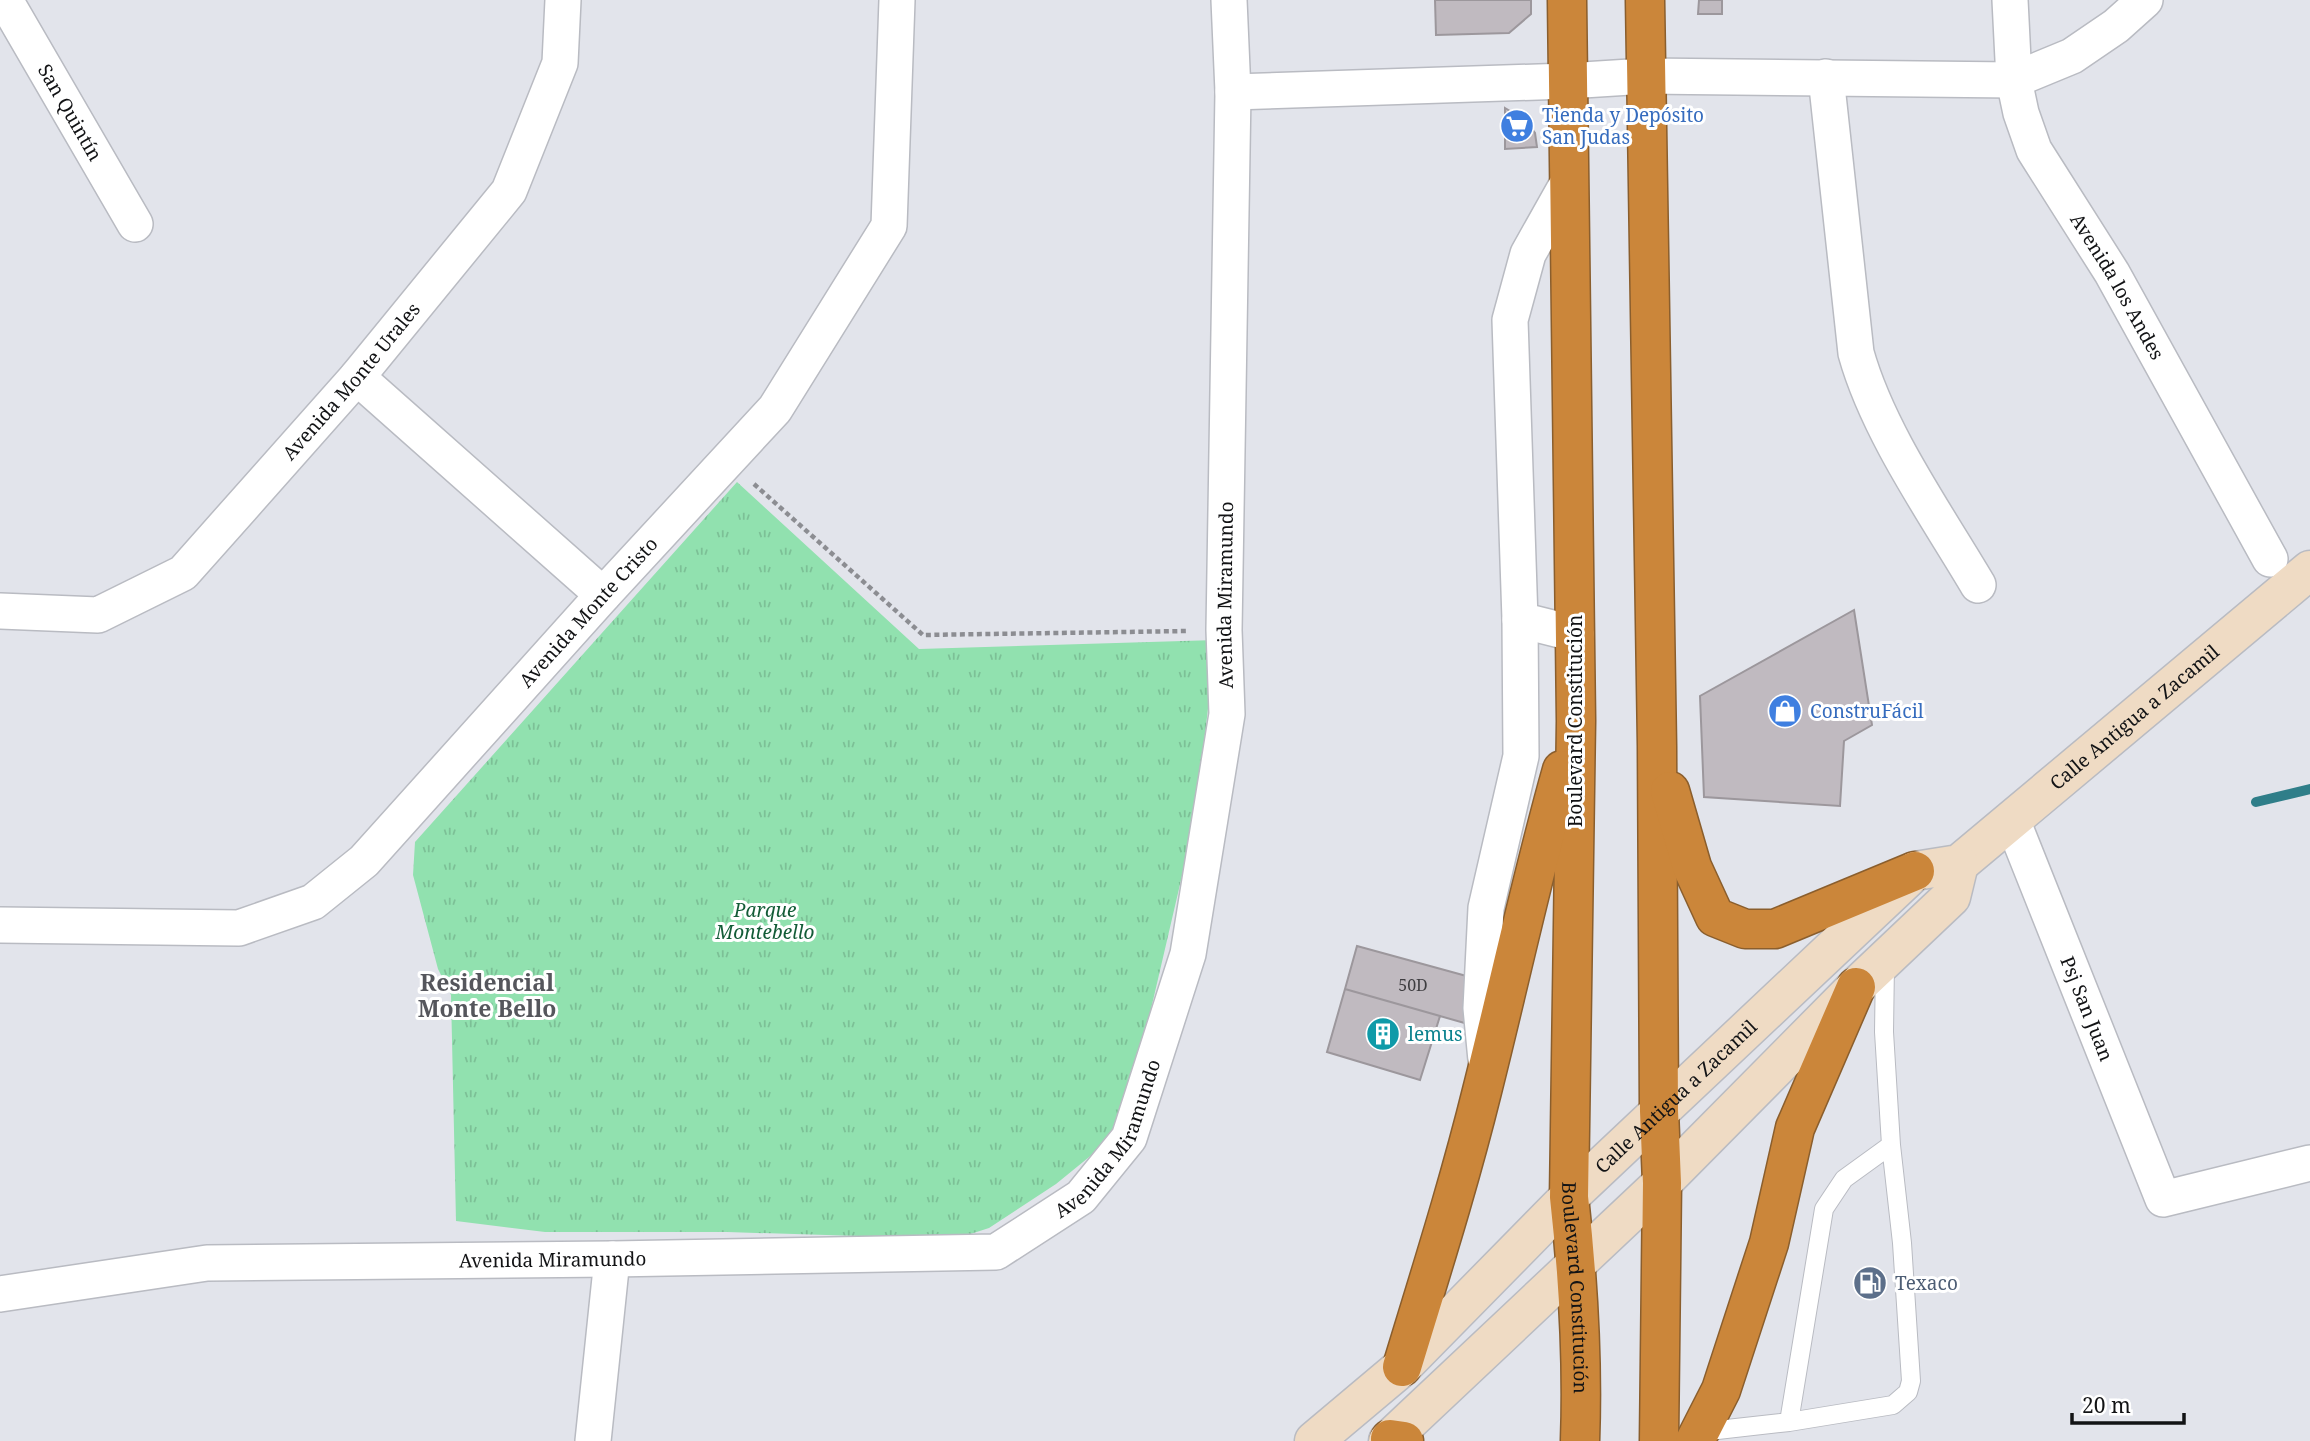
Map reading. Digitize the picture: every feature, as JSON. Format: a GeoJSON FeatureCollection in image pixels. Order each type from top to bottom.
{"type":"FeatureCollection","features":[{"type":"Feature","properties":{"kind":"highway","name":"Boulevard Constitución"},"geometry":{"type":"LineString","coordinates":[[1567,0],[1576,634],[1569,1197],[1577,1266],[1582,1392],[1580,1441]]}},
{"type":"Feature","properties":{"kind":"highway"},"geometry":{"type":"LineString","coordinates":[[1645,0],[1662,1183],[1659,1441]]}},
{"type":"Feature","properties":{"kind":"highway"},"geometry":{"type":"LineString","coordinates":[[1402,1367],[1453,1201],[1541,847],[1576,721]]}},
{"type":"Feature","properties":{"kind":"highway"},"geometry":{"type":"LineString","coordinates":[[1657,746],[1692,867],[1715,917],[1745,929],[1774,929],[1915,871]]}},
{"type":"Feature","properties":{"kind":"highway"},"geometry":{"type":"LineString","coordinates":[[1698,1436],[1721,1390],[1769,1243],[1795,1128],[1856,987]]}},
{"type":"Feature","properties":{"kind":"street","name":"San Quintín"},"geometry":{"type":"LineString","coordinates":[[5,0],[135,224]]}},
{"type":"Feature","properties":{"kind":"street","name":"Avenida Monte Urales"},"geometry":{"type":"LineString","coordinates":[[0,611],[98,615],[183,573],[356,377],[509,191],[560,63],[563,0]]}},
{"type":"Feature","properties":{"kind":"street","name":"Avenida Monte Cristo"},"geometry":{"type":"LineString","coordinates":[[0,925],[239,928],[313,902],[364,861],[603,594],[775,408],[889,226],[897,0]]}},
{"type":"Feature","properties":{"kind":"street","name":"Avenida Miramundo"},"geometry":{"type":"LineString","coordinates":[[0,1294],[207,1263],[996,1252],[1081,1198],[1129,1138],[1188,954],[1227,714],[1224,630],[1233,92],[1229,0]]}},
{"type":"Feature","properties":{"kind":"street","name":"Avenida los Andes"},"geometry":{"type":"LineString","coordinates":[[2010,0],[2014,80],[2021,113],[2034,150],[2112,272],[2270,559]]}},
{"type":"Feature","properties":{"kind":"street"},"geometry":{"type":"LineString","coordinates":[[1233,92],[1646,76],[2014,80],[2072,56],[2116,26],[2145,0]]}},
{"type":"Feature","properties":{"kind":"street"},"geometry":{"type":"LineString","coordinates":[[1826,77],[1856,354],[1862,375],[1885,427],[1978,585]]}},
{"type":"Feature","properties":{"kind":"street"},"geometry":{"type":"LineString","coordinates":[[1487,1071],[1481,1008],[1486,908],[1521,756],[1520,620],[1510,320],[1528,254],[1569,181]]}},
{"type":"Feature","properties":{"kind":"street"},"geometry":{"type":"LineString","coordinates":[[356,377],[603,594]]}},
{"type":"Feature","properties":{"kind":"street","name":"Calle Antigua a Zacamil"},"geometry":{"type":"LineString","coordinates":[[1959,864],[2310,570]]}},
{"type":"Feature","properties":{"kind":"street"},"geometry":{"type":"LineString","coordinates":[[1520,620],[1576,634]]}},
{"type":"Feature","properties":{"kind":"street","name":"Psj San Juan"},"geometry":{"type":"LineString","coordinates":[[2012,820],[2163,1199],[2310,1163]]}},
{"type":"Feature","properties":{"kind":"street"},"geometry":{"type":"LineString","coordinates":[[1394,1440],[1577,1266],[1856,987],[1951,897],[1959,864],[1915,871]]}},
{"type":"Feature","properties":{"kind":"street","name":"Calle Antigua a Zacamil"},"geometry":{"type":"LineString","coordinates":[[1314,1441],[1402,1367],[1569,1197],[1915,871]]}},
{"type":"Feature","properties":{"kind":"street"},"geometry":{"type":"LineString","coordinates":[[593,1441],[612,1259]]}},
{"type":"Feature","properties":{"kind":"lane"},"geometry":{"type":"LineString","coordinates":[[1698,1436],[1893,1405],[1908,1392],[1912,1381],[1884,1032],[1885,960]]}},
{"type":"Feature","properties":{"kind":"lane"},"geometry":{"type":"LineString","coordinates":[[1789,1422],[1824,1209],[1844,1179],[1891,1145]]}},
{"type":"Feature","properties":{"kind":"path"},"geometry":{"type":"LineString","coordinates":[[727,460],[923,635],[1224,630]]}},
{"type":"Feature","properties":{"kind":"green space","name":"Parque Montebello"},"geometry":{"type":"Polygon","coordinates":[[[737,482],[919,649],[1216,640],[1195,820],[1148,1022],[1110,1140],[1056,1184],[989,1228],[955,1239],[727,1232],[545,1232],[456,1221],[451,995],[438,969],[413,875],[415,842],[737,482]]]}},
{"type":"Feature","properties":{"kind":"building"},"geometry":{"type":"Polygon","coordinates":[[[1435,0],[1531,0],[1531,14],[1509,33],[1436,35],[1435,0]]]}},
{"type":"Feature","properties":{"kind":"building"},"geometry":{"type":"Polygon","coordinates":[[[1699,0],[1722,0],[1722,14],[1698,14],[1699,0]]]}},
{"type":"Feature","properties":{"kind":"building","name":"Tienda y Depósito San Judas"},"geometry":{"type":"Polygon","coordinates":[[[1505,108],[1525,120],[1535,133],[1537,147],[1505,149],[1505,108]]]}},
{"type":"Feature","properties":{"kind":"building","name":"ConstruFácil"},"geometry":{"type":"Polygon","coordinates":[[[1854,610],[1872,725],[1844,741],[1840,806],[1704,797],[1700,696],[1854,610]]]}},
{"type":"Feature","properties":{"kind":"building"},"geometry":{"type":"Polygon","coordinates":[[[1357,946],[1481,980],[1468,1024],[1345,989],[1357,946]]]}},
{"type":"Feature","properties":{"kind":"building","name":"lemus"},"geometry":{"type":"Polygon","coordinates":[[[1345,989],[1440,1016],[1420,1080],[1327,1052],[1345,989]]]}},
{"type":"Feature","properties":{"kind":"waterway"},"geometry":{"type":"LineString","coordinates":[[2256,802],[2310,789]]}},
{"type":"Feature","properties":{"kind":"place","name":"Tienda y Depósito San Judas"},"geometry":{"type":"Point","coordinates":[1517,126]}},
{"type":"Feature","properties":{"kind":"place","name":"ConstruFácil"},"geometry":{"type":"Point","coordinates":[1785,711]}},
{"type":"Feature","properties":{"kind":"place","name":"lemus"},"geometry":{"type":"Point","coordinates":[1383,1034]}},
{"type":"Feature","properties":{"kind":"place","name":"Texaco"},"geometry":{"type":"Point","coordinates":[1870,1283]}},
{"type":"Feature","properties":{"kind":"district","name":"Residencial Monte Bello"},"geometry":{"type":"Point","coordinates":[487,996]}}]}
